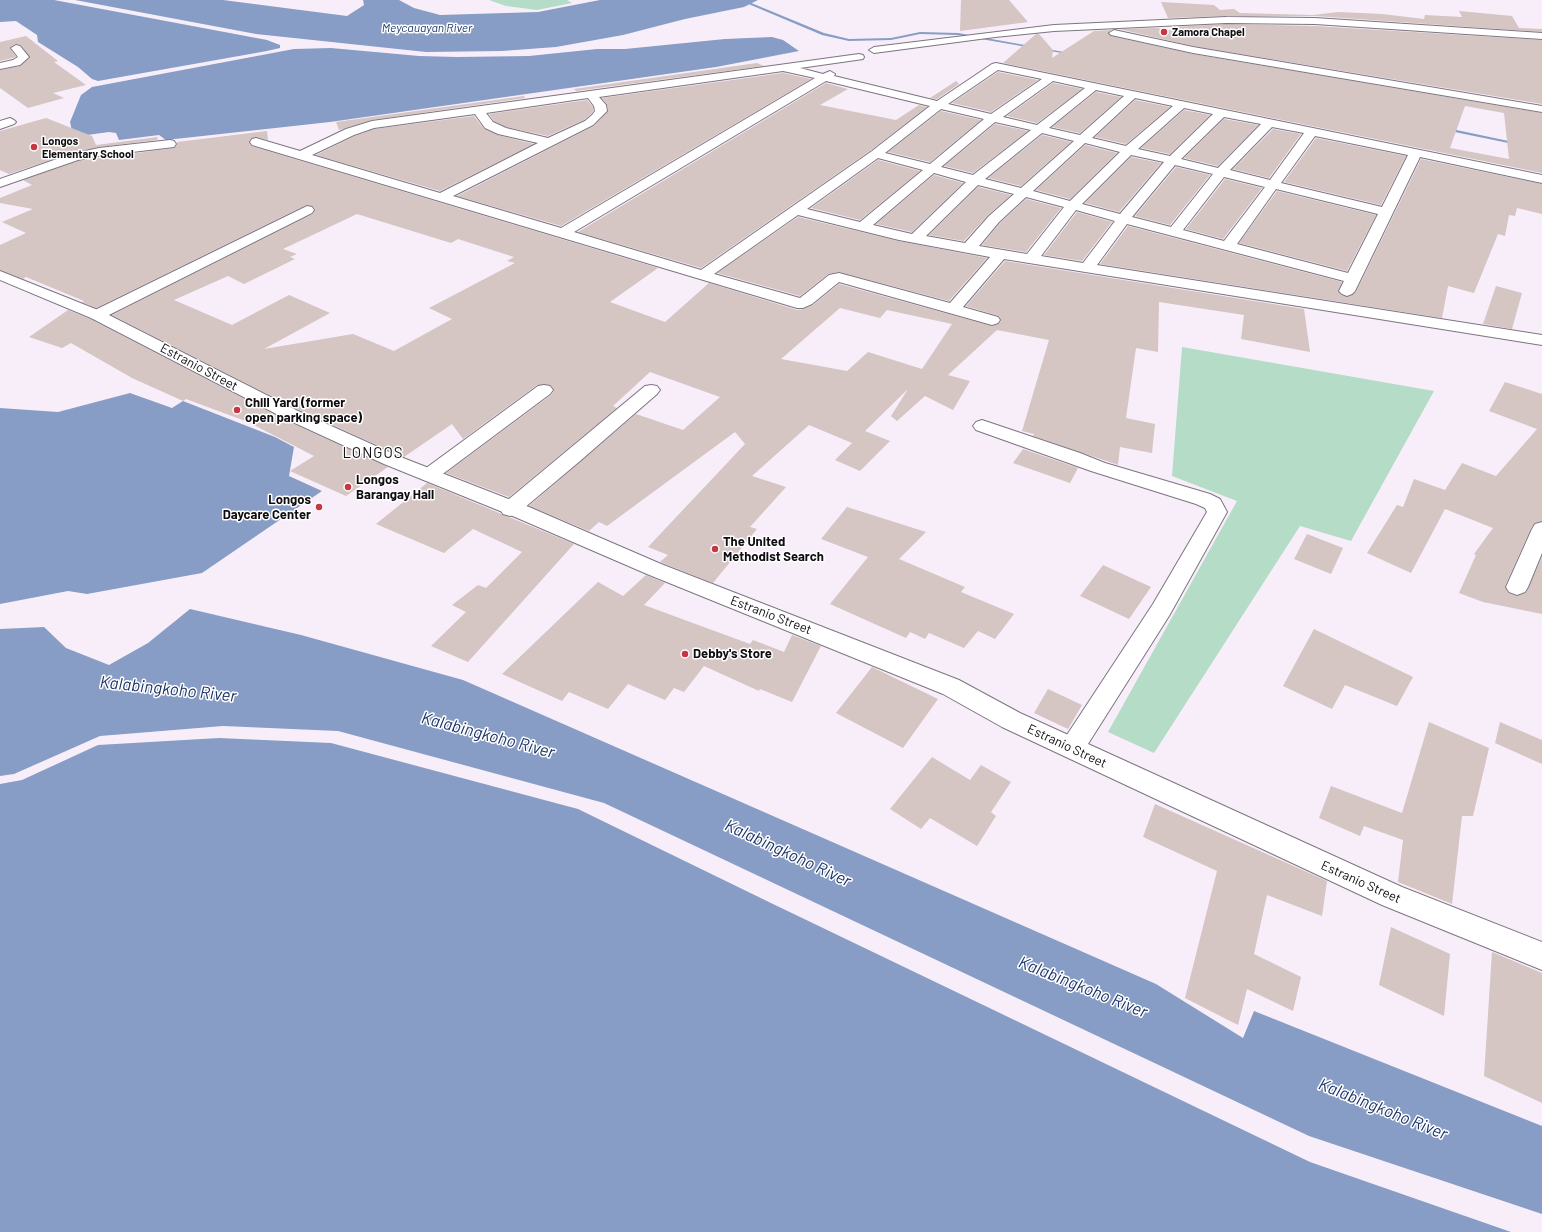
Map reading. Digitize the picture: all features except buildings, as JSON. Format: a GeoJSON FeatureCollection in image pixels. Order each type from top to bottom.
{"type":"FeatureCollection","features":[{"type":"Feature","properties":{"kind":"street"},"geometry":{"type":"LineString","coordinates":[[874,50],[995,34],[1083,27],[1226,20],[1315,21],[1542,36]]}},
{"type":"Feature","properties":{"kind":"street"},"geometry":{"type":"LineString","coordinates":[[1083,27],[1192,50],[1542,109]]}},
{"type":"Feature","properties":{"kind":"street"},"geometry":{"type":"LineString","coordinates":[[0,66],[21,61],[24,57],[16,48]]}},
{"type":"Feature","properties":{"kind":"street"},"geometry":{"type":"LineString","coordinates":[[301,155],[350,132],[372,125],[855,57],[860,58],[563,233]]}},
{"type":"Feature","properties":{"kind":"street"},"geometry":{"type":"LineString","coordinates":[[704,274],[876,154],[938,105],[996,66],[1542,179]]}},
{"type":"Feature","properties":{"kind":"street"},"geometry":{"type":"LineString","coordinates":[[785,68],[1387,212]]}},
{"type":"Feature","properties":{"kind":"street"},"geometry":{"type":"LineString","coordinates":[[862,227],[993,118],[1052,77]]}},
{"type":"Feature","properties":{"kind":"street"},"geometry":{"type":"LineString","coordinates":[[914,239],[976,180],[1038,129],[1070,106],[1094,86]]}},
{"type":"Feature","properties":{"kind":"street"},"geometry":{"type":"LineString","coordinates":[[969,248],[994,219],[1022,192],[1134,94]]}},
{"type":"Feature","properties":{"kind":"street"},"geometry":{"type":"LineString","coordinates":[[442,197],[589,123],[601,110],[600,105],[591,95]]}},
{"type":"Feature","properties":{"kind":"street"},"geometry":{"type":"LineString","coordinates":[[1031,259],[1073,205],[1129,150],[1182,104]]}},
{"type":"Feature","properties":{"kind":"street"},"geometry":{"type":"LineString","coordinates":[[478,110],[489,125],[502,131],[549,142]]}},
{"type":"Feature","properties":{"kind":"street"},"geometry":{"type":"LineString","coordinates":[[1086,268],[1124,218],[1172,161],[1222,112]]}},
{"type":"Feature","properties":{"kind":"street"},"geometry":{"type":"LineString","coordinates":[[1175,232],[1221,172],[1270,122]]}},
{"type":"Feature","properties":{"kind":"street"},"geometry":{"type":"LineString","coordinates":[[1228,246],[1312,131]]}},
{"type":"Feature","properties":{"kind":"street"},"geometry":{"type":"LineString","coordinates":[[256,142],[704,274],[797,303],[807,301],[834,278],[839,277],[954,308],[992,320]]}},
{"type":"Feature","properties":{"kind":"street"},"geometry":{"type":"LineString","coordinates":[[0,184],[75,157],[99,152],[170,144]]}},
{"type":"Feature","properties":{"kind":"street"},"geometry":{"type":"LineString","coordinates":[[1339,308],[1416,152]]}},
{"type":"Feature","properties":{"kind":"street"},"geometry":{"type":"LineString","coordinates":[[876,154],[1353,279]]}},
{"type":"Feature","properties":{"kind":"street"},"geometry":{"type":"LineString","coordinates":[[97,315],[307,210]]}},
{"type":"Feature","properties":{"kind":"street"},"geometry":{"type":"LineString","coordinates":[[796,210],[914,239],[1000,254],[1542,340]]}},
{"type":"Feature","properties":{"kind":"street"},"geometry":{"type":"LineString","coordinates":[[954,308],[1000,254]]}},
{"type":"Feature","properties":{"kind":"street","name":"Estranio Street"},"geometry":{"type":"LineString","coordinates":[[0,275],[97,315],[292,415],[391,460],[729,599],[890,661],[951,688],[1011,720],[1392,896],[1542,956]]}},
{"type":"Feature","properties":{"kind":"street"},"geometry":{"type":"LineString","coordinates":[[429,475],[544,390]]}},
{"type":"Feature","properties":{"kind":"street"},"geometry":{"type":"LineString","coordinates":[[510,509],[574,457],[651,390]]}},
{"type":"Feature","properties":{"kind":"street"},"geometry":{"type":"LineString","coordinates":[[982,426],[1098,467],[1203,499],[1213,504],[1217,512],[1161,610],[1072,748]]}},
{"type":"Feature","properties":{"kind":"street"},"geometry":{"type":"LineString","coordinates":[[1517,587],[1542,529]]}},
{"type":"Feature","properties":{"kind":"green space"},"geometry":{"type":"Polygon","coordinates":[[[489,0],[567,0],[572,3],[537,10],[506,6],[489,0]]]}},
{"type":"Feature","properties":{"kind":"green space"},"geometry":{"type":"Polygon","coordinates":[[[1182,347],[1434,391],[1351,541],[1300,526],[1154,753],[1108,732],[1237,501],[1172,476],[1182,347]]]}},
{"type":"Feature","properties":{"kind":"water"},"geometry":{"type":"Polygon","coordinates":[[[0,0],[54,0],[267,40],[280,45],[280,48],[98,81],[92,79],[78,67],[38,42],[37,35],[16,21],[0,22],[0,0]]]}},
{"type":"Feature","properties":{"kind":"water","name":"Meycauayan River"},"geometry":{"type":"Polygon","coordinates":[[[75,0],[223,0],[347,16],[364,5],[363,0],[399,0],[414,8],[440,15],[538,12],[600,0],[758,0],[744,7],[685,19],[623,35],[556,47],[502,51],[426,52],[256,34],[75,0]]]}},
{"type":"Feature","properties":{"kind":"water"},"geometry":{"type":"Polygon","coordinates":[[[772,37],[783,40],[799,51],[716,67],[330,122],[166,140],[159,135],[119,140],[116,133],[109,132],[80,136],[72,131],[70,122],[81,95],[92,87],[294,49],[331,48],[419,56],[529,56],[597,49],[625,49],[725,39],[772,37]]]}},
{"type":"Feature","properties":{"kind":"water"},"geometry":{"type":"Polygon","coordinates":[[[130,393],[172,408],[183,401],[275,437],[294,447],[289,476],[322,491],[202,573],[87,594],[68,591],[0,604],[0,408],[58,412],[130,393]]]}},
{"type":"Feature","properties":{"kind":"water","name":"Kalabingkoho River"},"geometry":{"type":"Polygon","coordinates":[[[190,609],[301,635],[463,680],[1156,984],[1243,1038],[1254,1011],[1542,1126],[1542,1214],[1309,1136],[604,803],[338,731],[223,726],[100,736],[14,774],[0,776],[0,629],[44,627],[66,648],[109,665],[148,643],[190,609]]]}},
{"type":"Feature","properties":{"kind":"water"},"geometry":{"type":"Polygon","coordinates":[[[219,738],[331,743],[578,809],[1310,1162],[1511,1232],[0,1232],[0,784],[22,780],[98,745],[219,738]]]}},
{"type":"Feature","properties":{"kind":"waterway"},"geometry":{"type":"LineString","coordinates":[[741,0],[823,34],[849,40],[891,39],[920,33],[958,34],[1073,54]]}},
{"type":"Feature","properties":{"kind":"waterway"},"geometry":{"type":"LineString","coordinates":[[1447,129],[1518,144]]}},
{"type":"Feature","properties":{"kind":"place","name":"Zamora Chapel"},"geometry":{"type":"Point","coordinates":[1164,32]}},
{"type":"Feature","properties":{"kind":"place","name":"Longos Elementary School"},"geometry":{"type":"Point","coordinates":[34,147]}},
{"type":"Feature","properties":{"kind":"place","name":"Chill Yard (former open parking space)"},"geometry":{"type":"Point","coordinates":[237,410]}},
{"type":"Feature","properties":{"kind":"place","name":"Longos Barangay Hall"},"geometry":{"type":"Point","coordinates":[348,487]}},
{"type":"Feature","properties":{"kind":"place","name":"Longos Daycare Center"},"geometry":{"type":"Point","coordinates":[319,507]}},
{"type":"Feature","properties":{"kind":"place","name":"The United Methodist Search"},"geometry":{"type":"Point","coordinates":[715,549]}},
{"type":"Feature","properties":{"kind":"place","name":"Debby's Store"},"geometry":{"type":"Point","coordinates":[685,654]}},
{"type":"Feature","properties":{"kind":"district","name":"LONGOS"},"geometry":{"type":"Point","coordinates":[373,453]}}]}
